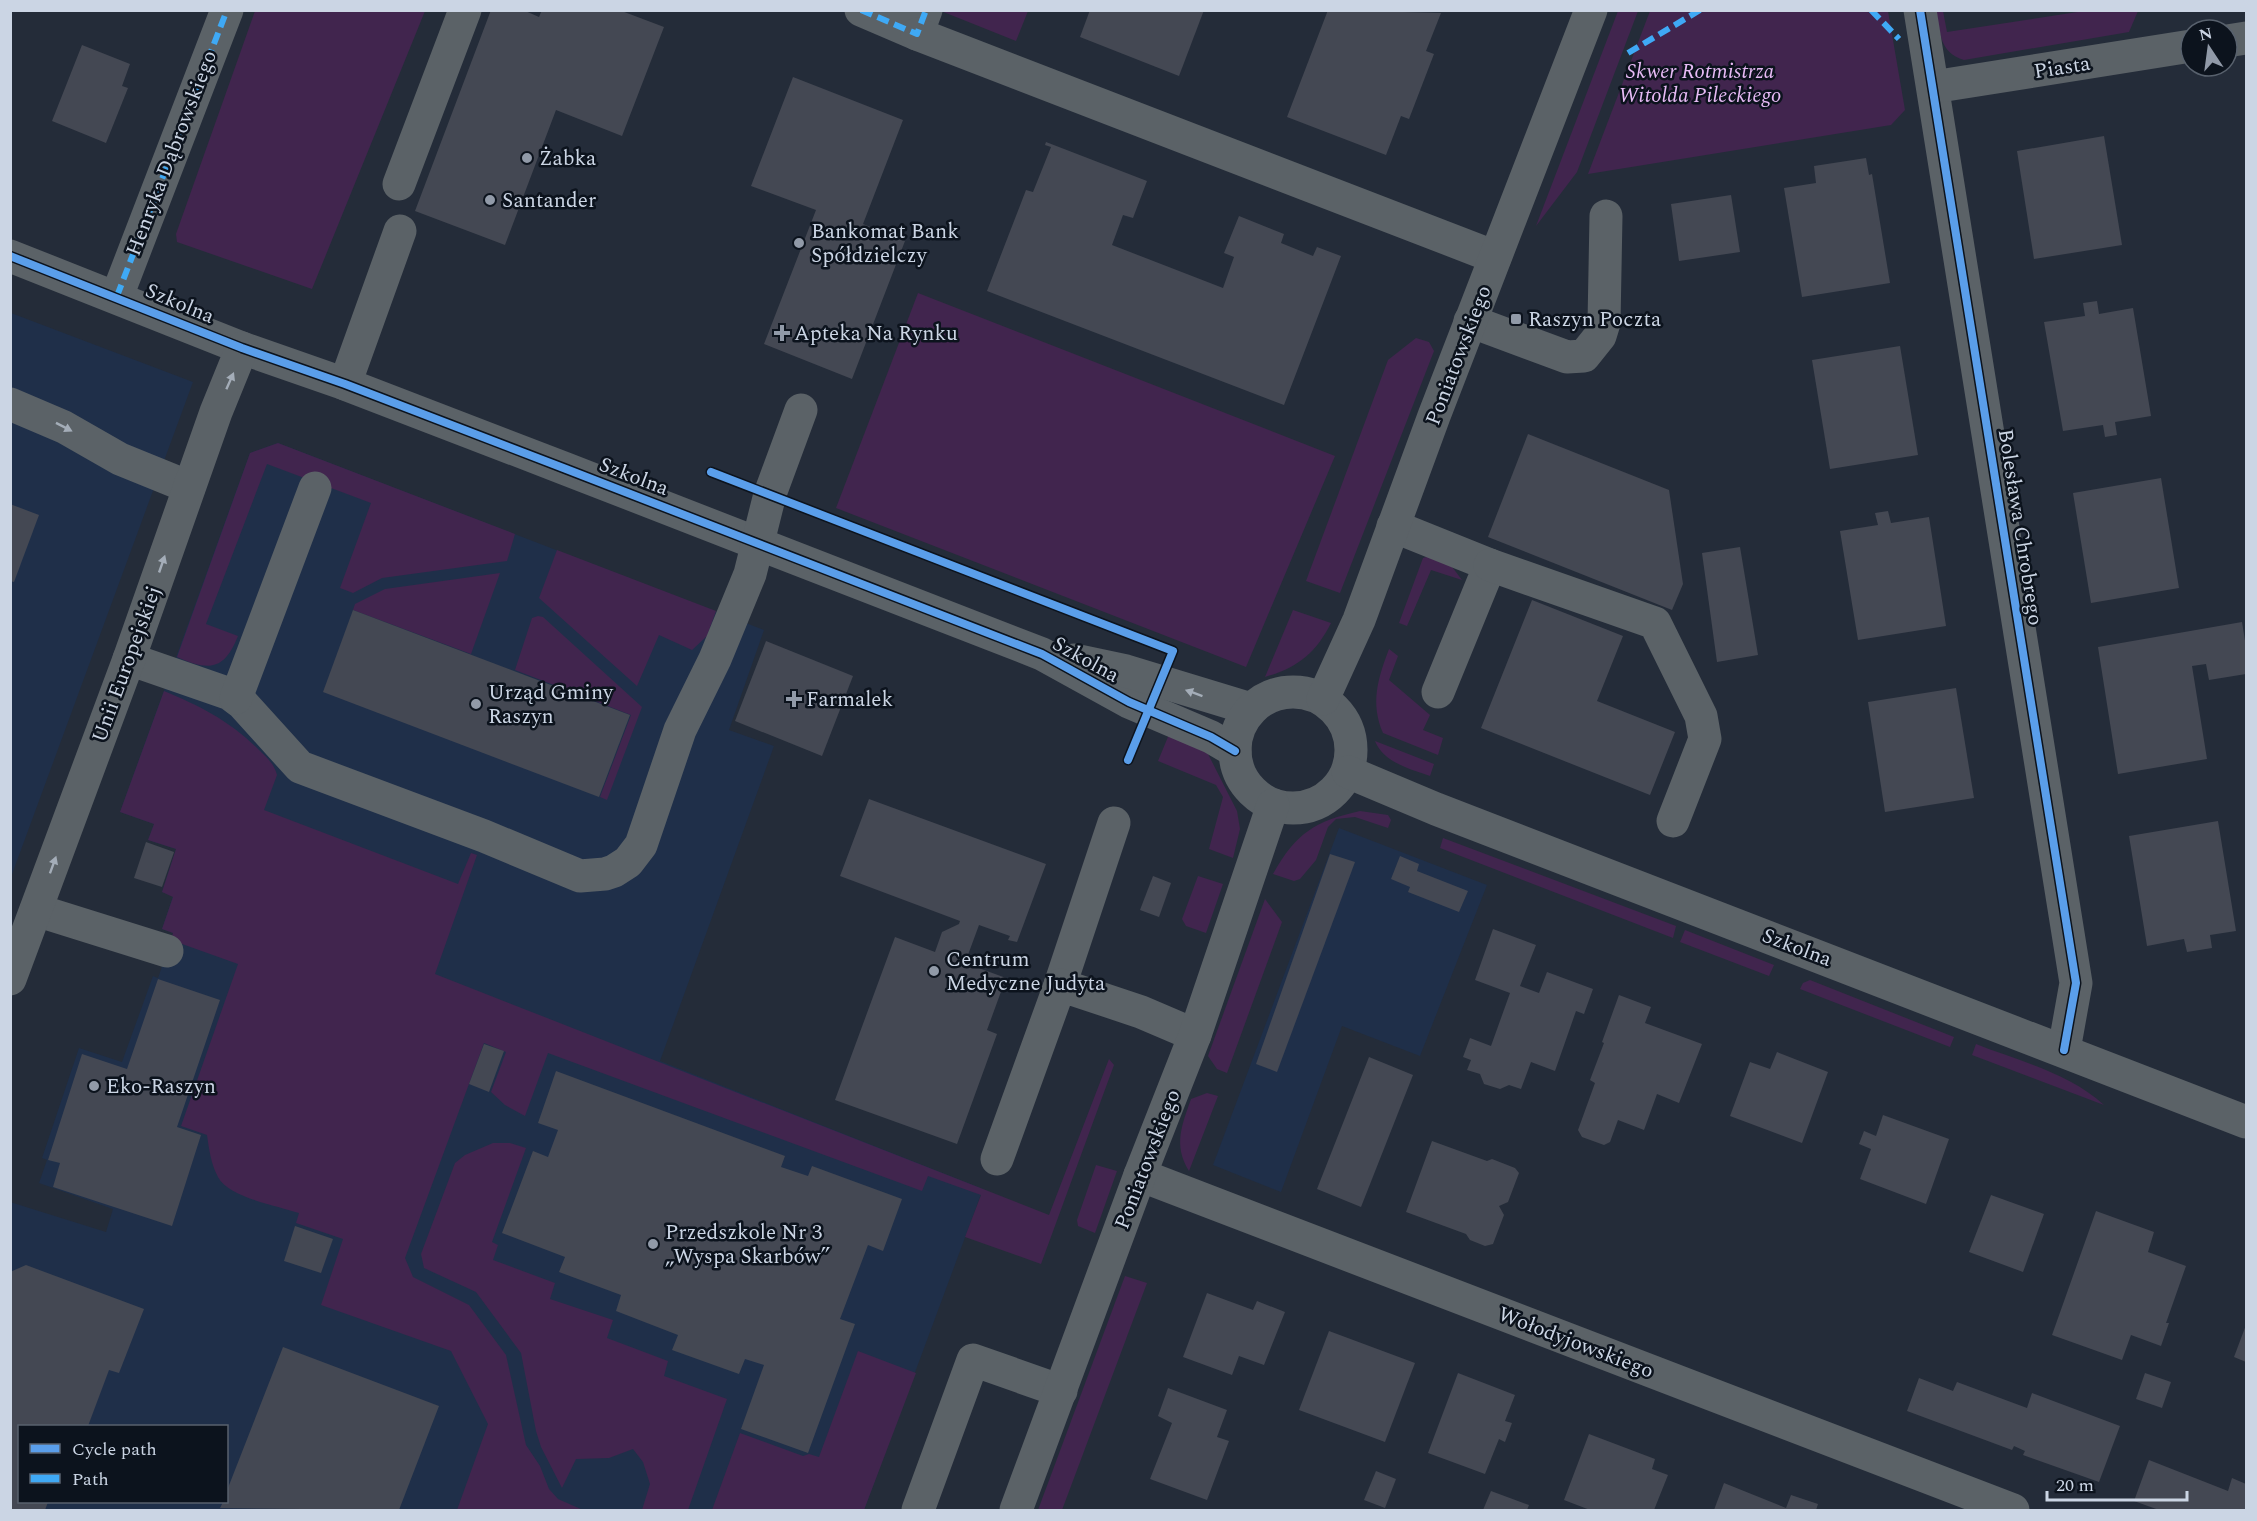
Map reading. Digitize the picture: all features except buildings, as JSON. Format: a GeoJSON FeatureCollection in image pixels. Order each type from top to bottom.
{"type":"FeatureCollection","features":[{"type":"Feature","properties":{"kind":"street","name":"Henryka Dąbrowskiego"},"geometry":{"type":"LineString","coordinates":[[117,296],[227,10]]}},
{"type":"Feature","properties":{"kind":"street"},"geometry":{"type":"LineString","coordinates":[[399,184],[465,10]]}},
{"type":"Feature","properties":{"kind":"street"},"geometry":{"type":"LineString","coordinates":[[861,10],[922,22],[1496,257]]}},
{"type":"Feature","properties":{"kind":"street","name":"Poniatowskiego"},"geometry":{"type":"LineString","coordinates":[[1323,699],[1359,620],[1470,321],[1591,10]]}},
{"type":"Feature","properties":{"kind":"street","name":"Bolesława Chrobrego"},"geometry":{"type":"LineString","coordinates":[[1920,10],[2076,983],[2064,1050]]}},
{"type":"Feature","properties":{"kind":"street","name":"Piasta"},"geometry":{"type":"LineString","coordinates":[[1933,87],[2179,48]]}},
{"type":"Feature","properties":{"kind":"street"},"geometry":{"type":"LineString","coordinates":[[1470,321],[1567,357],[1584,356],[1600,336],[1604,322],[1606,216]]}},
{"type":"Feature","properties":{"kind":"street"},"geometry":{"type":"LineString","coordinates":[[345,384],[400,231]]}},
{"type":"Feature","properties":{"kind":"street","name":"Szkolna"},"geometry":{"type":"LineString","coordinates":[[10,256],[117,296],[242,348],[345,384],[1042,654],[1129,702],[1211,737],[1235,751]]}},
{"type":"Feature","properties":{"kind":"street","name":"Unii Europejskiej"},"geometry":{"type":"LineString","coordinates":[[10,979],[242,348]]}},
{"type":"Feature","properties":{"kind":"street"},"geometry":{"type":"LineString","coordinates":[[10,404],[64,427],[120,459],[189,488]]}},
{"type":"Feature","properties":{"kind":"street"},"geometry":{"type":"LineString","coordinates":[[129,659],[236,698],[300,767],[484,836],[580,876],[604,874],[627,862],[641,845],[676,738],[715,659],[750,574],[770,494],[801,410]]}},
{"type":"Feature","properties":{"kind":"street"},"geometry":{"type":"LineString","coordinates":[[236,698],[315,488]]}},
{"type":"Feature","properties":{"kind":"street"},"geometry":{"type":"LineString","coordinates":[[1393,526],[1490,565],[1654,623],[1701,716],[1705,739],[1673,821]]}},
{"type":"Feature","properties":{"kind":"street"},"geometry":{"type":"LineString","coordinates":[[1438,692],[1490,565]]}},
{"type":"Feature","properties":{"kind":"street","name":"Szkolna"},"geometry":{"type":"LineString","coordinates":[[1042,654],[1126,671],[1251,709]]}},
{"type":"Feature","properties":{"kind":"street"},"geometry":{"type":"LineString","coordinates":[[1285,692],[1305,692],[1323,699],[1343,718],[1349,731],[1352,759],[1348,772],[1338,787],[1325,799],[1309,807],[1291,809],[1273,805],[1261,799],[1242,778],[1235,751],[1242,722],[1251,709],[1266,698],[1285,692]]}},
{"type":"Feature","properties":{"kind":"street","name":"Szkolna"},"geometry":{"type":"LineString","coordinates":[[1348,772],[1458,818],[2247,1122]]}},
{"type":"Feature","properties":{"kind":"street","name":"Poniatowskiego"},"geometry":{"type":"LineString","coordinates":[[1016,1510],[1140,1175],[1195,1035],[1273,805]]}},
{"type":"Feature","properties":{"kind":"street"},"geometry":{"type":"LineString","coordinates":[[997,1159],[1060,985],[1114,823]]}},
{"type":"Feature","properties":{"kind":"street"},"geometry":{"type":"LineString","coordinates":[[36,910],[167,951]]}},
{"type":"Feature","properties":{"kind":"street"},"geometry":{"type":"LineString","coordinates":[[1060,985],[1141,1012],[1195,1035]]}},
{"type":"Feature","properties":{"kind":"street","name":"Wołodyjowskiego"},"geometry":{"type":"LineString","coordinates":[[1140,1175],[2013,1510]]}},
{"type":"Feature","properties":{"kind":"street"},"geometry":{"type":"LineString","coordinates":[[918,1510],[973,1360],[1061,1390]]}},
{"type":"Feature","properties":{"kind":"shaded area"},"geometry":{"type":"Polygon","coordinates":[[[11,313],[193,382],[11,877],[11,313]]]}},
{"type":"Feature","properties":{"kind":"shaded area"},"geometry":{"type":"Polygon","coordinates":[[[278,443],[764,630],[729,730],[774,746],[660,1061],[983,1189],[864,1510],[11,1510],[10,1202],[106,1232],[113,1209],[39,1183],[47,1160],[42,1158],[79,1048],[122,1062],[153,976],[158,978],[173,933],[162,929],[173,896],[162,892],[176,849],[148,840],[154,824],[120,812],[250,453],[278,443]]]}},
{"type":"Feature","properties":{"kind":"shaded area"},"geometry":{"type":"Polygon","coordinates":[[[1339,828],[1487,885],[1420,1056],[1342,1026],[1281,1192],[1213,1165],[1339,828]]]}},
{"type":"Feature","properties":{"kind":"green space"},"geometry":{"type":"Polygon","coordinates":[[[255,11],[425,11],[312,289],[177,242],[176,234],[255,11]]]}},
{"type":"Feature","properties":{"kind":"green space"},"geometry":{"type":"Polygon","coordinates":[[[941,11],[1028,11],[1016,41],[941,11]]]}},
{"type":"Feature","properties":{"kind":"green space"},"geometry":{"type":"Polygon","coordinates":[[[1618,11],[1638,11],[1577,172],[1536,226],[1618,11]]]}},
{"type":"Feature","properties":{"kind":"green space","name":"Skwer Rotmistrza Witolda Pileckiego"},"geometry":{"type":"Polygon","coordinates":[[[1650,11],[1888,11],[1905,110],[1891,125],[1588,174],[1650,11]]]}},
{"type":"Feature","properties":{"kind":"green space"},"geometry":{"type":"Polygon","coordinates":[[[1936,11],[1943,11],[1947,32],[2084,11],[2138,11],[2129,32],[1964,60],[1950,52],[1942,41],[1936,11]]]}},
{"type":"Feature","properties":{"kind":"green space"},"geometry":{"type":"Polygon","coordinates":[[[918,293],[1335,456],[1246,667],[836,508],[918,293]]]}},
{"type":"Feature","properties":{"kind":"green space"},"geometry":{"type":"Polygon","coordinates":[[[1416,338],[1429,342],[1434,351],[1340,593],[1306,581],[1388,360],[1416,338]]]}},
{"type":"Feature","properties":{"kind":"green space"},"geometry":{"type":"Polygon","coordinates":[[[278,443],[515,534],[507,561],[382,578],[353,593],[340,588],[371,503],[267,464],[206,624],[238,636],[233,648],[221,662],[214,665],[198,665],[177,657],[250,453],[278,443]]]}},
{"type":"Feature","properties":{"kind":"green space"},"geometry":{"type":"Polygon","coordinates":[[[557,550],[716,611],[707,636],[692,650],[659,635],[637,686],[539,598],[557,550]]]}},
{"type":"Feature","properties":{"kind":"green space"},"geometry":{"type":"Polygon","coordinates":[[[1433,555],[1446,559],[1462,580],[1431,570],[1407,626],[1399,623],[1423,558],[1433,555]]]}},
{"type":"Feature","properties":{"kind":"green space"},"geometry":{"type":"Polygon","coordinates":[[[500,573],[471,654],[353,610],[355,604],[385,589],[500,573]]]}},
{"type":"Feature","properties":{"kind":"green space"},"geometry":{"type":"Polygon","coordinates":[[[1293,610],[1331,623],[1319,643],[1304,658],[1287,669],[1265,677],[1293,610]]]}},
{"type":"Feature","properties":{"kind":"green space"},"geometry":{"type":"Polygon","coordinates":[[[543,617],[642,707],[607,800],[600,797],[631,715],[515,670],[532,618],[543,617]]]}},
{"type":"Feature","properties":{"kind":"green space"},"geometry":{"type":"Polygon","coordinates":[[[1389,649],[1398,656],[1389,680],[1430,715],[1423,730],[1443,738],[1438,755],[1383,733],[1376,701],[1389,649]]]}},
{"type":"Feature","properties":{"kind":"green space"},"geometry":{"type":"Polygon","coordinates":[[[164,691],[225,722],[269,760],[277,775],[264,810],[458,884],[471,853],[477,855],[435,974],[1049,1215],[1109,1059],[1114,1065],[1041,1264],[965,1237],[981,1195],[928,1176],[922,1191],[548,1053],[525,1116],[505,1105],[491,1092],[506,1052],[484,1043],[405,1258],[413,1277],[469,1305],[506,1355],[526,1445],[540,1466],[549,1489],[558,1499],[583,1510],[457,1510],[488,1424],[451,1351],[321,1305],[343,1239],[296,1223],[299,1213],[242,1196],[232,1190],[218,1177],[207,1135],[181,1126],[238,964],[171,940],[173,933],[162,929],[173,897],[162,892],[176,849],[148,840],[154,824],[120,812],[164,691]]]}},
{"type":"Feature","properties":{"kind":"green space"},"geometry":{"type":"Polygon","coordinates":[[[1170,732],[1208,754],[1237,811],[1240,829],[1233,858],[1209,849],[1223,797],[1216,785],[1158,761],[1170,732]]]}},
{"type":"Feature","properties":{"kind":"green space"},"geometry":{"type":"Polygon","coordinates":[[[1375,741],[1434,764],[1430,776],[1391,759],[1384,754],[1375,741]]]}},
{"type":"Feature","properties":{"kind":"green space"},"geometry":{"type":"Polygon","coordinates":[[[1360,811],[1388,815],[1391,820],[1388,828],[1355,817],[1336,819],[1328,827],[1316,860],[1300,879],[1294,881],[1273,874],[1290,848],[1308,831],[1331,819],[1360,811]]]}},
{"type":"Feature","properties":{"kind":"green space"},"geometry":{"type":"Polygon","coordinates":[[[1443,838],[1676,926],[1673,938],[1440,848],[1443,838]]]}},
{"type":"Feature","properties":{"kind":"green space"},"geometry":{"type":"Polygon","coordinates":[[[1198,876],[1223,884],[1206,933],[1186,926],[1182,919],[1198,876]]]}},
{"type":"Feature","properties":{"kind":"green space"},"geometry":{"type":"Polygon","coordinates":[[[1265,899],[1282,922],[1227,1073],[1217,1069],[1208,1056],[1265,899]]]}},
{"type":"Feature","properties":{"kind":"green space"},"geometry":{"type":"Polygon","coordinates":[[[1685,930],[1774,965],[1769,976],[1680,942],[1685,930]]]}},
{"type":"Feature","properties":{"kind":"green space"},"geometry":{"type":"Polygon","coordinates":[[[1810,980],[1954,1037],[1950,1047],[1800,989],[1803,983],[1810,980]]]}},
{"type":"Feature","properties":{"kind":"green space"},"geometry":{"type":"Polygon","coordinates":[[[1976,1044],[2059,1076],[2075,1084],[2104,1105],[1972,1055],[1976,1044]]]}},
{"type":"Feature","properties":{"kind":"green space"},"geometry":{"type":"Polygon","coordinates":[[[1207,1093],[1218,1096],[1189,1171],[1181,1152],[1182,1126],[1191,1099],[1207,1093]]]}},
{"type":"Feature","properties":{"kind":"green space"},"geometry":{"type":"Polygon","coordinates":[[[493,1143],[510,1143],[526,1148],[492,1242],[498,1245],[493,1260],[555,1283],[550,1299],[613,1320],[607,1338],[668,1361],[664,1376],[727,1399],[688,1510],[642,1510],[650,1484],[643,1462],[633,1449],[609,1458],[576,1459],[562,1488],[541,1447],[536,1431],[521,1353],[476,1292],[424,1268],[421,1254],[455,1163],[465,1155],[493,1143]]]}},
{"type":"Feature","properties":{"kind":"green space"},"geometry":{"type":"Polygon","coordinates":[[[1096,1165],[1117,1171],[1095,1233],[1078,1226],[1077,1220],[1096,1165]]]}},
{"type":"Feature","properties":{"kind":"green space"},"geometry":{"type":"Polygon","coordinates":[[[1125,1276],[1147,1283],[1062,1510],[1038,1510],[1125,1276]]]}},
{"type":"Feature","properties":{"kind":"green space"},"geometry":{"type":"Polygon","coordinates":[[[858,1351],[916,1373],[864,1510],[712,1510],[740,1433],[803,1456],[809,1454],[819,1457],[858,1351]]]}},
{"type":"Feature","properties":{"kind":"marked path"},"geometry":{"type":"LineString","coordinates":[[117,296],[227,10]]}},
{"type":"Feature","properties":{"kind":"marked path"},"geometry":{"type":"LineString","coordinates":[[861,10],[917,34],[926,10]]}},
{"type":"Feature","properties":{"kind":"marked path"},"geometry":{"type":"LineString","coordinates":[[1628,53],[1700,10]]}},
{"type":"Feature","properties":{"kind":"marked path"},"geometry":{"type":"LineString","coordinates":[[1871,10],[1899,39]]}},
{"type":"Feature","properties":{"kind":"cycle path"},"geometry":{"type":"LineString","coordinates":[[1920,10],[2076,983],[2064,1050]]}},
{"type":"Feature","properties":{"kind":"cycle path"},"geometry":{"type":"LineString","coordinates":[[10,256],[242,348],[345,384],[1042,654],[1129,702],[1211,737],[1235,751]]}},
{"type":"Feature","properties":{"kind":"cycle path"},"geometry":{"type":"LineString","coordinates":[[711,472],[1173,651],[1128,760]]}},
{"type":"Feature","properties":{"kind":"place","name":"Żabka"},"geometry":{"type":"Point","coordinates":[527,158]}},
{"type":"Feature","properties":{"kind":"place","name":"Santander"},"geometry":{"type":"Point","coordinates":[490,200]}},
{"type":"Feature","properties":{"kind":"place","name":"Bankomat Bank Spółdzielczy"},"geometry":{"type":"Point","coordinates":[799,243]}},
{"type":"Feature","properties":{"kind":"place","name":"Raszyn Poczta"},"geometry":{"type":"Point","coordinates":[1516,319]}},
{"type":"Feature","properties":{"kind":"place","name":"Apteka Na Rynku"},"geometry":{"type":"Point","coordinates":[782,333]}},
{"type":"Feature","properties":{"kind":"place","name":"Farmalek"},"geometry":{"type":"Point","coordinates":[794,699]}},
{"type":"Feature","properties":{"kind":"place","name":"Urząd Gminy Raszyn"},"geometry":{"type":"Point","coordinates":[476,704]}},
{"type":"Feature","properties":{"kind":"place","name":"Centrum Medyczne Judyta"},"geometry":{"type":"Point","coordinates":[934,971]}},
{"type":"Feature","properties":{"kind":"place","name":"Eko-Raszyn"},"geometry":{"type":"Point","coordinates":[94,1086]}},
{"type":"Feature","properties":{"kind":"place","name":"Przedszkole Nr 3 „Wyspa Skarbów”"},"geometry":{"type":"Point","coordinates":[653,1244]}}]}
